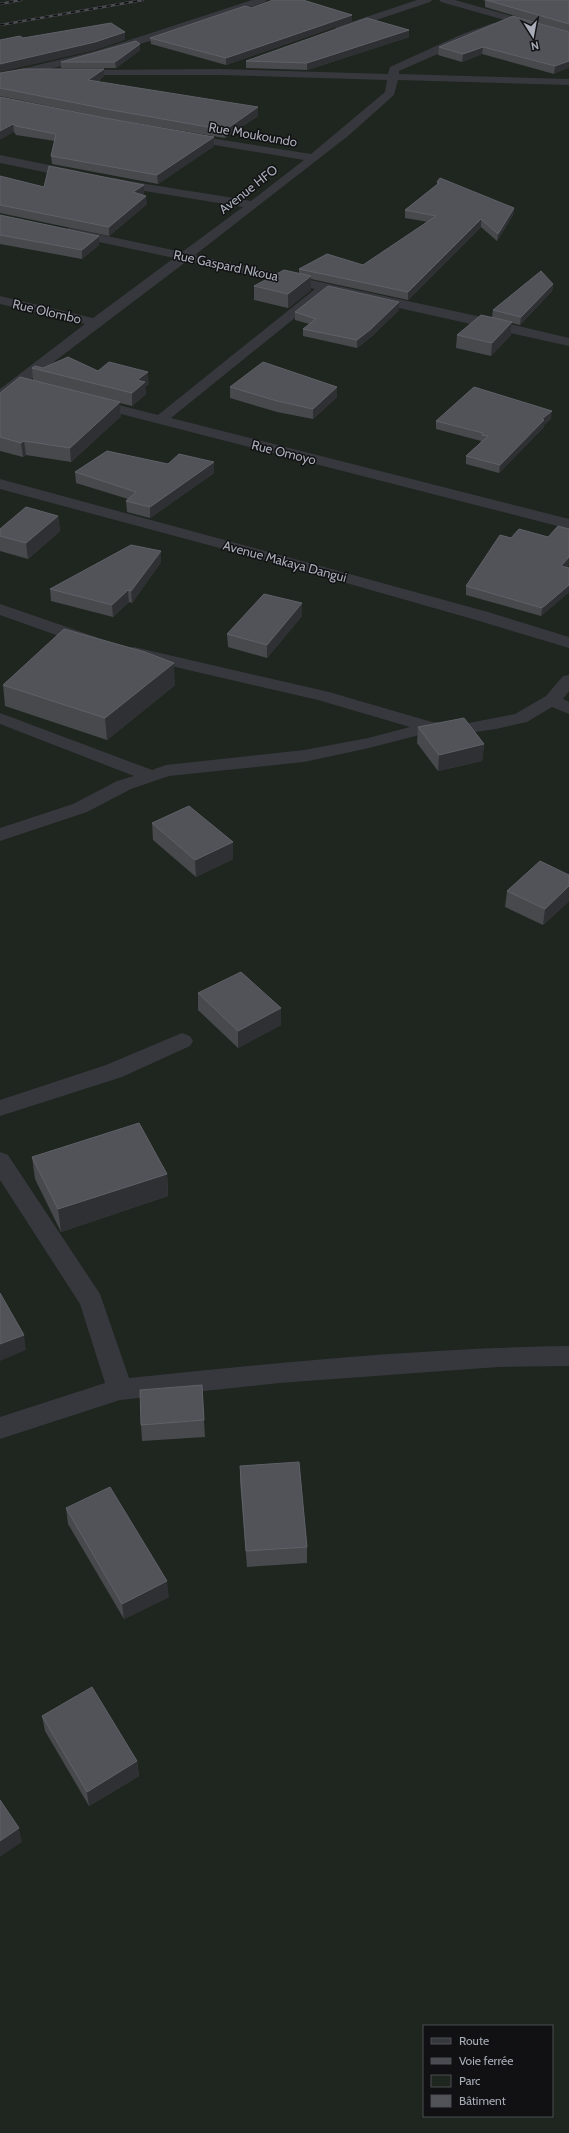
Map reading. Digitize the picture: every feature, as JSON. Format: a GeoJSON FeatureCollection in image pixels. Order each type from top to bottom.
{"type":"FeatureCollection","features":[{"type":"Feature","properties":{"kind":"street"},"geometry":{"type":"LineString","coordinates":[[0,77],[27,72],[162,36],[262,0]]}},
{"type":"Feature","properties":{"kind":"street"},"geometry":{"type":"LineString","coordinates":[[328,33],[427,0]]}},
{"type":"Feature","properties":{"kind":"street"},"geometry":{"type":"LineString","coordinates":[[444,0],[569,35]]}},
{"type":"Feature","properties":{"kind":"street","name":"Avenue HFO"},"geometry":{"type":"LineString","coordinates":[[0,396],[94,322],[252,205],[312,158],[390,92],[393,84],[392,78],[394,69],[464,37],[511,19]]}},
{"type":"Feature","properties":{"kind":"street"},"geometry":{"type":"LineString","coordinates":[[221,72],[248,62]]}},
{"type":"Feature","properties":{"kind":"street"},"geometry":{"type":"LineString","coordinates":[[27,72],[221,72],[569,82]]}},
{"type":"Feature","properties":{"kind":"street","name":"Rue Moukoundo"},"geometry":{"type":"LineString","coordinates":[[176,135],[312,158]]}},
{"type":"Feature","properties":{"kind":"street"},"geometry":{"type":"LineString","coordinates":[[0,159],[144,188],[189,193],[252,205]]}},
{"type":"Feature","properties":{"kind":"street","name":"Rue Gaspard Nkoua"},"geometry":{"type":"LineString","coordinates":[[54,229],[184,256],[569,342]]}},
{"type":"Feature","properties":{"kind":"street"},"geometry":{"type":"LineString","coordinates":[[160,420],[325,287]]}},
{"type":"Feature","properties":{"kind":"street","name":"Rue Olombo"},"geometry":{"type":"LineString","coordinates":[[0,300],[94,322]]}},
{"type":"Feature","properties":{"kind":"street"},"geometry":{"type":"LineString","coordinates":[[0,379],[32,386]]}},
{"type":"Feature","properties":{"kind":"street","name":"Rue Omoyo"},"geometry":{"type":"LineString","coordinates":[[77,398],[569,524]]}},
{"type":"Feature","properties":{"kind":"street","name":"Avenue Makaya Dangui"},"geometry":{"type":"LineString","coordinates":[[0,484],[326,572],[569,643]]}},
{"type":"Feature","properties":{"kind":"street"},"geometry":{"type":"LineString","coordinates":[[0,610],[111,646],[323,696],[431,727],[469,728],[521,718],[552,700],[569,680]]}},
{"type":"Feature","properties":{"kind":"street"},"geometry":{"type":"LineString","coordinates":[[552,700],[569,709]]}},
{"type":"Feature","properties":{"kind":"street"},"geometry":{"type":"LineString","coordinates":[[0,718],[149,776]]}},
{"type":"Feature","properties":{"kind":"street"},"geometry":{"type":"LineString","coordinates":[[0,835],[80,808],[124,785],[166,771],[304,756],[369,743],[431,727]]}},
{"type":"Feature","properties":{"kind":"street"},"geometry":{"type":"LineString","coordinates":[[0,1108],[114,1071],[182,1041]]}},
{"type":"Feature","properties":{"kind":"street"},"geometry":{"type":"LineString","coordinates":[[0,1161],[91,1301],[120,1390]]}},
{"type":"Feature","properties":{"kind":"street"},"geometry":{"type":"LineString","coordinates":[[0,1428],[120,1390],[279,1373],[498,1357],[569,1356]]}},
{"type":"Feature","properties":{"kind":"green space"},"geometry":{"type":"Polygon","coordinates":[[[0,0],[569,0],[569,2133],[0,2133],[0,0]]]}},
{"type":"Feature","properties":{"kind":"building"},"geometry":{"type":"Polygon","coordinates":[[[273,0],[303,0],[352,15],[226,58],[150,38],[245,6],[251,8],[273,0]]]}},
{"type":"Feature","properties":{"kind":"building"},"geometry":{"type":"Polygon","coordinates":[[[486,0],[569,0],[569,24],[486,0]]]}},
{"type":"Feature","properties":{"kind":"building"},"geometry":{"type":"Polygon","coordinates":[[[513,16],[569,32],[569,61],[555,66],[483,47],[463,54],[439,47],[513,16]]]}},
{"type":"Feature","properties":{"kind":"building"},"geometry":{"type":"Polygon","coordinates":[[[367,18],[409,30],[307,63],[246,61],[367,18]]]}},
{"type":"Feature","properties":{"kind":"building"},"geometry":{"type":"Polygon","coordinates":[[[111,23],[125,32],[95,42],[0,64],[0,40],[20,36],[23,38],[111,23]]]}},
{"type":"Feature","properties":{"kind":"building"},"geometry":{"type":"Polygon","coordinates":[[[136,41],[140,44],[115,62],[61,62],[136,41]]]}},
{"type":"Feature","properties":{"kind":"building"},"geometry":{"type":"Polygon","coordinates":[[[23,69],[104,69],[88,80],[258,107],[225,130],[0,88],[0,73],[23,69]]]}},
{"type":"Feature","properties":{"kind":"building"},"geometry":{"type":"Polygon","coordinates":[[[0,97],[105,118],[214,137],[157,175],[51,156],[56,134],[16,126],[13,124],[0,131],[0,97]]]}},
{"type":"Feature","properties":{"kind":"building"},"geometry":{"type":"Polygon","coordinates":[[[49,166],[144,185],[133,192],[146,196],[109,227],[0,205],[0,176],[44,187],[49,166]]]}},
{"type":"Feature","properties":{"kind":"building"},"geometry":{"type":"Polygon","coordinates":[[[440,178],[514,208],[498,234],[481,219],[408,292],[299,269],[327,254],[363,265],[436,216],[405,210],[439,183],[437,182],[440,178]]]}},
{"type":"Feature","properties":{"kind":"building"},"geometry":{"type":"Polygon","coordinates":[[[0,215],[99,236],[82,250],[0,235],[0,215]]]}},
{"type":"Feature","properties":{"kind":"building"},"geometry":{"type":"Polygon","coordinates":[[[284,270],[311,276],[288,294],[254,286],[284,270]]]}},
{"type":"Feature","properties":{"kind":"building"},"geometry":{"type":"Polygon","coordinates":[[[541,271],[553,284],[521,317],[493,310],[541,271]]]}},
{"type":"Feature","properties":{"kind":"building"},"geometry":{"type":"Polygon","coordinates":[[[328,286],[399,302],[371,329],[357,340],[303,329],[316,319],[295,312],[328,286]]]}},
{"type":"Feature","properties":{"kind":"building"},"geometry":{"type":"Polygon","coordinates":[[[481,315],[512,322],[492,343],[457,335],[481,315]]]}},
{"type":"Feature","properties":{"kind":"building"},"geometry":{"type":"Polygon","coordinates":[[[68,357],[98,371],[109,362],[148,372],[137,380],[145,382],[132,393],[32,368],[35,366],[43,368],[68,357]]]}},
{"type":"Feature","properties":{"kind":"building"},"geometry":{"type":"Polygon","coordinates":[[[263,362],[337,387],[313,409],[277,401],[230,387],[263,362]]]}},
{"type":"Feature","properties":{"kind":"building"},"geometry":{"type":"Polygon","coordinates":[[[20,377],[120,402],[70,448],[24,441],[21,443],[0,437],[0,393],[20,377]]]}},
{"type":"Feature","properties":{"kind":"building"},"geometry":{"type":"Polygon","coordinates":[[[474,387],[552,411],[542,419],[544,420],[500,465],[466,456],[488,436],[482,435],[483,433],[436,421],[474,387]]]}},
{"type":"Feature","properties":{"kind":"building"},"geometry":{"type":"Polygon","coordinates":[[[107,451],[168,464],[179,454],[214,462],[150,507],[126,501],[136,492],[75,472],[107,451]]]}},
{"type":"Feature","properties":{"kind":"building"},"geometry":{"type":"Polygon","coordinates":[[[26,507],[58,516],[26,543],[0,536],[0,529],[26,507]]]}},
{"type":"Feature","properties":{"kind":"building"},"geometry":{"type":"Polygon","coordinates":[[[558,526],[569,529],[569,557],[561,566],[569,568],[569,585],[542,608],[466,586],[500,535],[511,538],[519,529],[548,537],[558,526]]]}},
{"type":"Feature","properties":{"kind":"building"},"geometry":{"type":"Polygon","coordinates":[[[131,545],[161,551],[131,591],[128,590],[112,605],[50,589],[131,545]]]}},
{"type":"Feature","properties":{"kind":"building"},"geometry":{"type":"Polygon","coordinates":[[[264,594],[302,603],[267,645],[227,634],[264,594]]]}},
{"type":"Feature","properties":{"kind":"building"},"geometry":{"type":"Polygon","coordinates":[[[64,629],[145,652],[174,663],[105,718],[3,685],[64,629]]]}},
{"type":"Feature","properties":{"kind":"building"},"geometry":{"type":"Polygon","coordinates":[[[464,718],[484,744],[439,755],[418,727],[464,718]]]}},
{"type":"Feature","properties":{"kind":"building"},"geometry":{"type":"Polygon","coordinates":[[[189,806],[233,842],[195,860],[152,823],[189,806]]]}},
{"type":"Feature","properties":{"kind":"building"},"geometry":{"type":"Polygon","coordinates":[[[540,861],[569,875],[569,886],[545,909],[507,891],[540,861]]]}},
{"type":"Feature","properties":{"kind":"building"},"geometry":{"type":"Polygon","coordinates":[[[241,972],[281,1008],[238,1031],[198,993],[241,972]]]}},
{"type":"Feature","properties":{"kind":"building"},"geometry":{"type":"Polygon","coordinates":[[[139,1123],[167,1174],[58,1209],[32,1157],[139,1123]]]}},
{"type":"Feature","properties":{"kind":"building"},"geometry":{"type":"Polygon","coordinates":[[[0,1293],[24,1335],[0,1344],[0,1293]]]}},
{"type":"Feature","properties":{"kind":"building"},"geometry":{"type":"Polygon","coordinates":[[[202,1385],[204,1420],[141,1425],[140,1390],[202,1385]]]}},
{"type":"Feature","properties":{"kind":"building"},"geometry":{"type":"Polygon","coordinates":[[[299,1462],[307,1547],[246,1551],[240,1466],[299,1462]]]}},
{"type":"Feature","properties":{"kind":"building"},"geometry":{"type":"Polygon","coordinates":[[[110,1487],[167,1581],[122,1604],[66,1508],[110,1487]]]}},
{"type":"Feature","properties":{"kind":"building"},"geometry":{"type":"Polygon","coordinates":[[[92,1687],[137,1761],[87,1792],[42,1716],[92,1687]]]}},
{"type":"Feature","properties":{"kind":"building"},"geometry":{"type":"Polygon","coordinates":[[[0,1800],[19,1828],[0,1841],[0,1800]]]}},
{"type":"Feature","properties":{"kind":"railway"},"geometry":{"type":"LineString","coordinates":[[0,4],[21,0]]}},
{"type":"Feature","properties":{"kind":"railway"},"geometry":{"type":"LineString","coordinates":[[0,25],[143,0]]}}]}
